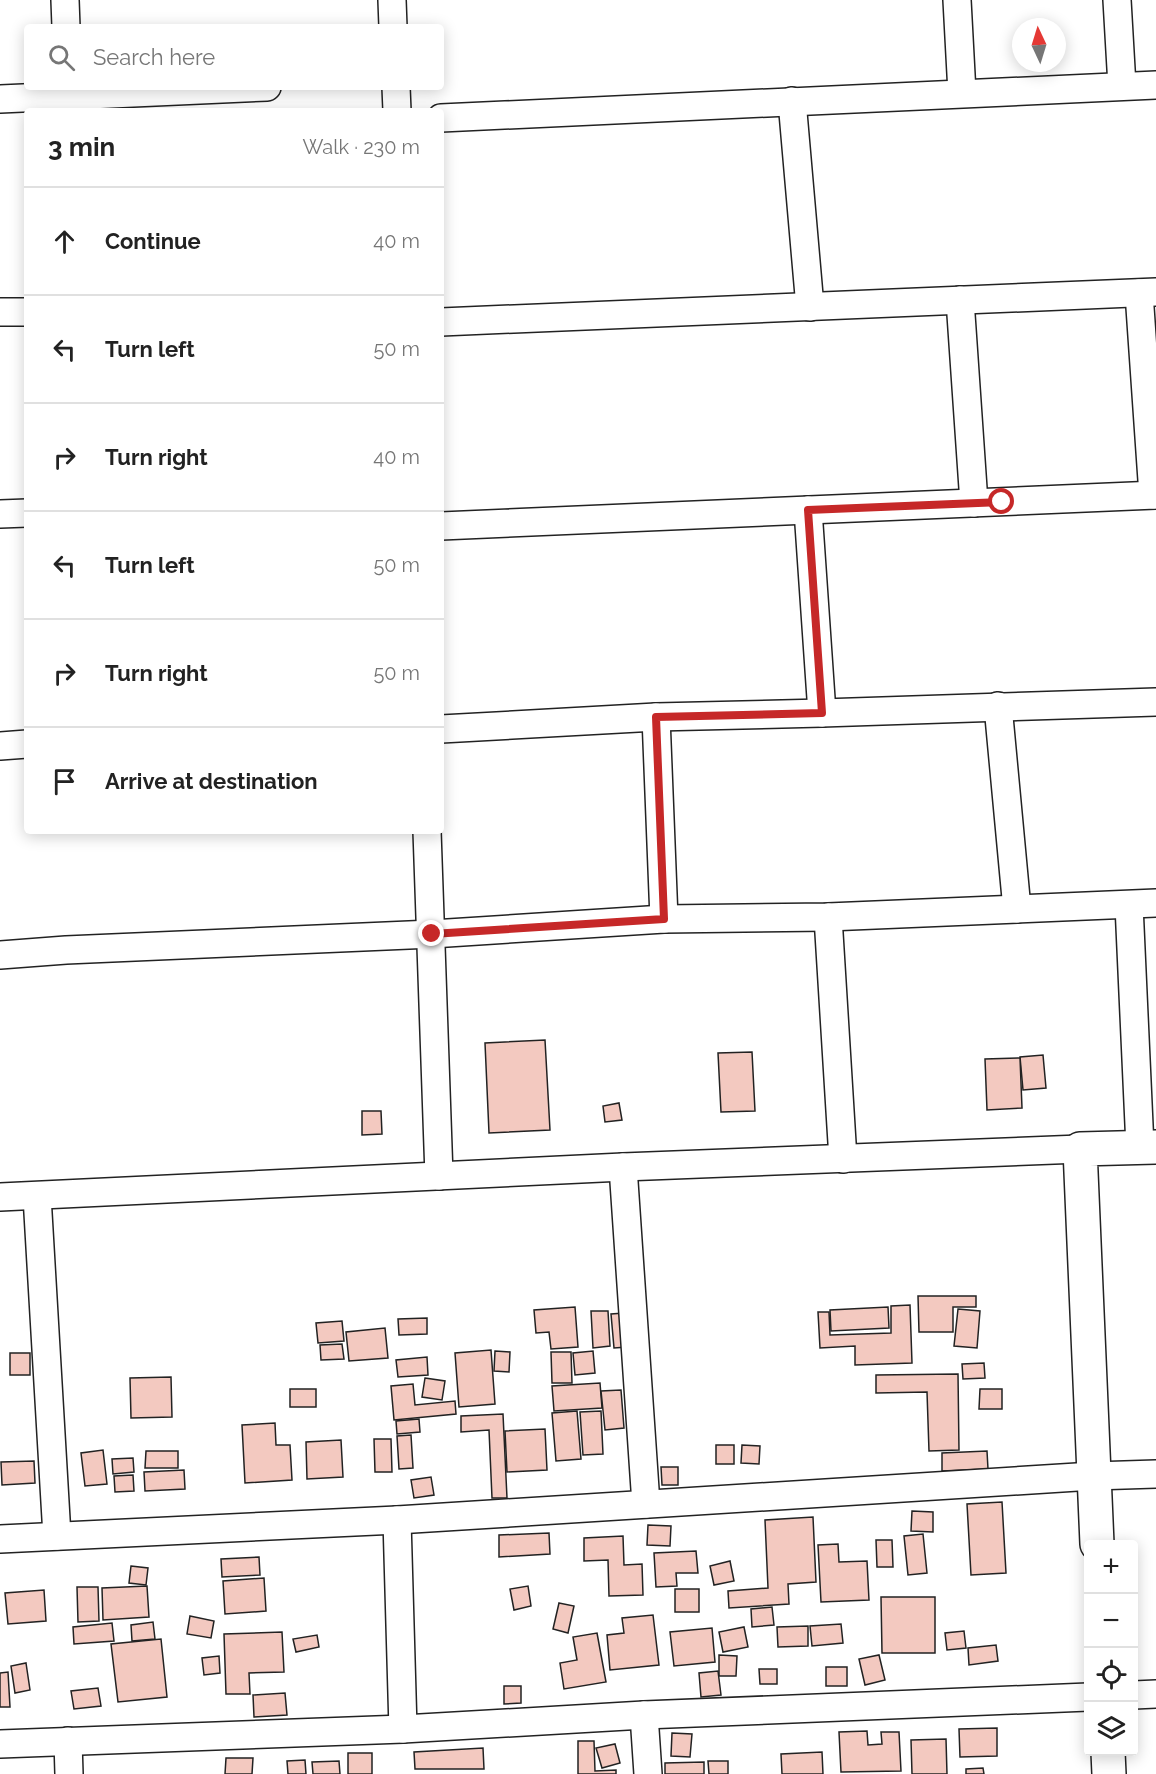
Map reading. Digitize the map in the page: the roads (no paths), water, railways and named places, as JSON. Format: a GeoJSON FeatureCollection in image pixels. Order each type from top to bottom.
{"type":"FeatureCollection","features":[{"type":"Feature","properties":{"kind":"street"},"geometry":{"type":"LineString","coordinates":[[64,0],[66,24]]}},
{"type":"Feature","properties":{"kind":"street"},"geometry":{"type":"LineString","coordinates":[[392,0],[393,24]]}},
{"type":"Feature","properties":{"kind":"street"},"geometry":{"type":"LineString","coordinates":[[957,0],[962,93]]}},
{"type":"Feature","properties":{"kind":"street"},"geometry":{"type":"LineString","coordinates":[[1118,0],[1122,86]]}},
{"type":"Feature","properties":{"kind":"street"},"geometry":{"type":"LineString","coordinates":[[444,118],[1156,85]]}},
{"type":"Feature","properties":{"kind":"street"},"geometry":{"type":"LineString","coordinates":[[0,99],[68,98],[213,90]]}},
{"type":"Feature","properties":{"kind":"street"},"geometry":{"type":"LineString","coordinates":[[396,90],[397,108]]}},
{"type":"Feature","properties":{"kind":"street"},"geometry":{"type":"LineString","coordinates":[[792,101],[810,307]]}},
{"type":"Feature","properties":{"kind":"street"},"geometry":{"type":"LineString","coordinates":[[444,322],[1147,293],[1154,495],[444,526]]}},
{"type":"Feature","properties":{"kind":"street"},"geometry":{"type":"LineString","coordinates":[[960,300],[974,503]]}},
{"type":"Feature","properties":{"kind":"street"},"geometry":{"type":"LineString","coordinates":[[0,312],[24,312]]}},
{"type":"Feature","properties":{"kind":"street"},"geometry":{"type":"LineString","coordinates":[[808,510],[822,713]]}},
{"type":"Feature","properties":{"kind":"street"},"geometry":{"type":"LineString","coordinates":[[0,514],[24,513]]}},
{"type":"Feature","properties":{"kind":"street"},"geometry":{"type":"LineString","coordinates":[[444,729],[656,717],[1156,702]]}},
{"type":"Feature","properties":{"kind":"street"},"geometry":{"type":"LineString","coordinates":[[998,706],[1017,909]]}},
{"type":"Feature","properties":{"kind":"street"},"geometry":{"type":"LineString","coordinates":[[656,717],[664,919]]}},
{"type":"Feature","properties":{"kind":"street"},"geometry":{"type":"LineString","coordinates":[[0,746],[24,744]]}},
{"type":"Feature","properties":{"kind":"street"},"geometry":{"type":"LineString","coordinates":[[427,834],[439,1176]]}},
{"type":"Feature","properties":{"kind":"street"},"geometry":{"type":"LineString","coordinates":[[0,955],[432,934],[664,919],[828,917],[1156,903]]}},
{"type":"Feature","properties":{"kind":"street"},"geometry":{"type":"LineString","coordinates":[[0,1197],[623,1167],[1148,1147],[1129,905]]}},
{"type":"Feature","properties":{"kind":"street"},"geometry":{"type":"LineString","coordinates":[[828,917],[843,1159]]}},
{"type":"Feature","properties":{"kind":"street"},"geometry":{"type":"LineString","coordinates":[[1080,1149],[1097,1540]]}},
{"type":"Feature","properties":{"kind":"street"},"geometry":{"type":"LineString","coordinates":[[623,1167],[646,1504]]}},
{"type":"Feature","properties":{"kind":"street"},"geometry":{"type":"LineString","coordinates":[[37,1196],[57,1536]]}},
{"type":"Feature","properties":{"kind":"street"},"geometry":{"type":"LineString","coordinates":[[0,1539],[397,1520],[1156,1473]]}},
{"type":"Feature","properties":{"kind":"street"},"geometry":{"type":"LineString","coordinates":[[397,1520],[403,1729]]}},
{"type":"Feature","properties":{"kind":"street"},"geometry":{"type":"LineString","coordinates":[[1138,1695],[1156,1694]]}},
{"type":"Feature","properties":{"kind":"street"},"geometry":{"type":"LineString","coordinates":[[0,1744],[403,1729],[644,1715],[1084,1697]]}},
{"type":"Feature","properties":{"kind":"street"},"geometry":{"type":"LineString","coordinates":[[644,1715],[648,1774]]}},
{"type":"Feature","properties":{"kind":"street"},"geometry":{"type":"LineString","coordinates":[[68,1741],[69,1774]]}},
{"type":"Feature","properties":{"kind":"street"},"geometry":{"type":"LineString","coordinates":[[1108,1756],[1109,1774]]}}]}
